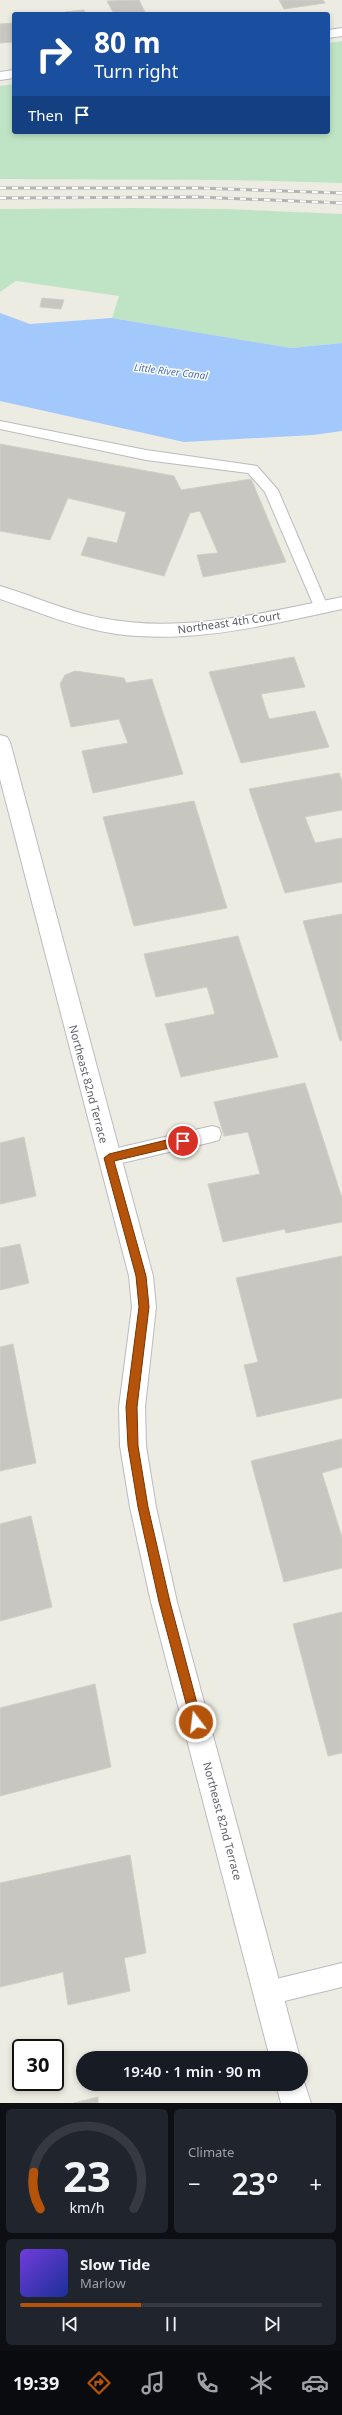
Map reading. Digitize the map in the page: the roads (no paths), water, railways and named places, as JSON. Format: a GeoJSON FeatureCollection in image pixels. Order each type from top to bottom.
{"type":"FeatureCollection","features":[{"type":"Feature","properties":{"kind":"street"},"geometry":{"type":"LineString","coordinates":[[330,34],[342,32]]}},
{"type":"Feature","properties":{"kind":"street"},"geometry":{"type":"LineString","coordinates":[[0,76],[12,74]]}},
{"type":"Feature","properties":{"kind":"street","name":"Northeast 4th Court"},"geometry":{"type":"LineString","coordinates":[[0,592],[101,624],[135,629],[174,630],[209,627],[336,606]]}},
{"type":"Feature","properties":{"kind":"street","name":"Northeast 82nd Terrace"},"geometry":{"type":"LineString","coordinates":[[0,742],[141,1276],[144,1307],[132,1407],[133,1446],[143,1507],[164,1602],[283,2051]]}},
{"type":"Feature","properties":{"kind":"street"},"geometry":{"type":"LineString","coordinates":[[293,2091],[296,2103]]}},
{"type":"Feature","properties":{"kind":"lane"},"geometry":{"type":"LineString","coordinates":[[0,425],[146,454],[252,469],[271,490],[336,606]]}},
{"type":"Feature","properties":{"kind":"lane"},"geometry":{"type":"LineString","coordinates":[[109,1158],[212,1134]]}},
{"type":"Feature","properties":{"kind":"lane"},"geometry":{"type":"LineString","coordinates":[[268,1993],[342,1975]]}},
{"type":"Feature","properties":{"kind":"water","name":"Little River Canal"},"geometry":{"type":"Polygon","coordinates":[[[0,313],[30,324],[112,318],[291,348],[342,343],[342,431],[313,435],[184,442],[0,401],[0,313]]]}},
{"type":"Feature","properties":{"kind":"railway"},"geometry":{"type":"LineString","coordinates":[[0,188],[198,188],[342,193]]}},
{"type":"Feature","properties":{"kind":"railway"},"geometry":{"type":"LineString","coordinates":[[0,198],[197,197],[342,203]]}}]}
